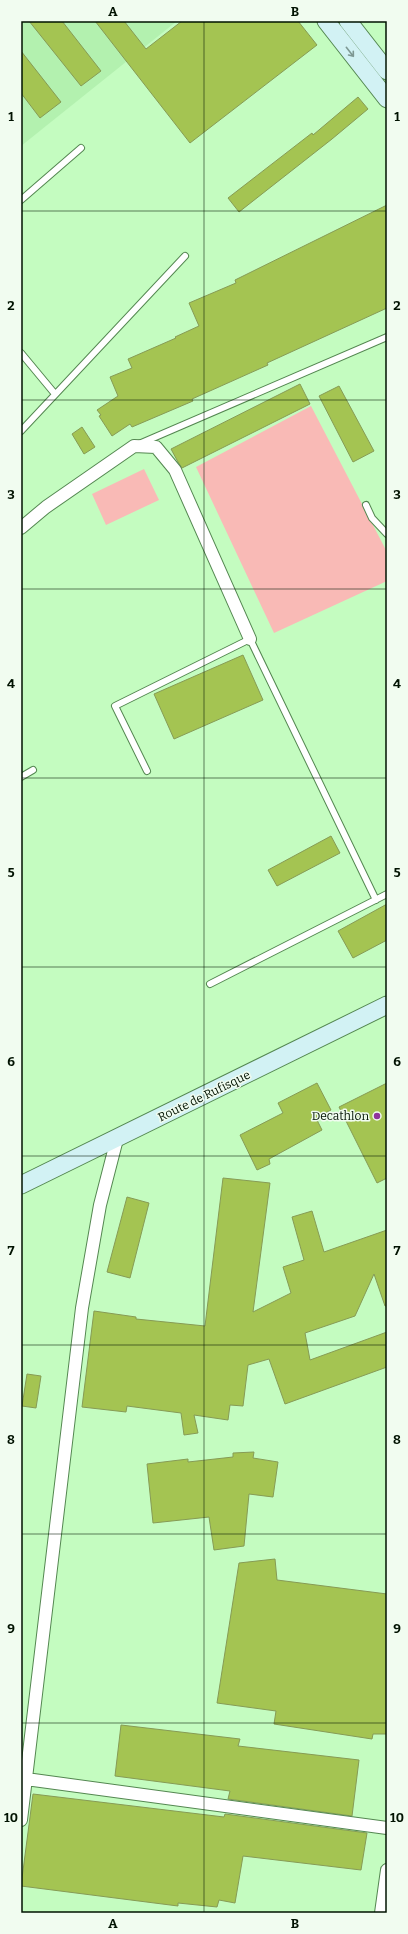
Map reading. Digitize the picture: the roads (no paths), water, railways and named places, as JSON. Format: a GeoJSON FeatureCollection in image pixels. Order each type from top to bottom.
{"type":"FeatureCollection","features":[{"type":"Feature","properties":{"kind":"main road"},"geometry":{"type":"LineString","coordinates":[[326,21],[387,99]]}},
{"type":"Feature","properties":{"kind":"main road"},"geometry":{"type":"LineString","coordinates":[[348,21],[387,71]]}},
{"type":"Feature","properties":{"kind":"main road","name":"Route de Rufisque"},"geometry":{"type":"LineString","coordinates":[[21,1185],[387,1006]]}},
{"type":"Feature","properties":{"kind":"street"},"geometry":{"type":"LineString","coordinates":[[21,528],[46,507],[134,446],[156,447],[175,470],[250,639]]}},
{"type":"Feature","properties":{"kind":"street"},"geometry":{"type":"LineString","coordinates":[[21,1820],[82,1308],[100,1204],[117,1139]]}},
{"type":"Feature","properties":{"kind":"street"},"geometry":{"type":"LineString","coordinates":[[26,1779],[387,1828]]}},
{"type":"Feature","properties":{"kind":"street"},"geometry":{"type":"LineString","coordinates":[[382,1913],[387,1870]]}},
{"type":"Feature","properties":{"kind":"lane"},"geometry":{"type":"LineString","coordinates":[[21,200],[81,148]]}},
{"type":"Feature","properties":{"kind":"lane"},"geometry":{"type":"LineString","coordinates":[[21,431],[185,256]]}},
{"type":"Feature","properties":{"kind":"lane"},"geometry":{"type":"LineString","coordinates":[[134,446],[387,337]]}},
{"type":"Feature","properties":{"kind":"lane"},"geometry":{"type":"LineString","coordinates":[[21,354],[55,394]]}},
{"type":"Feature","properties":{"kind":"lane"},"geometry":{"type":"LineString","coordinates":[[366,505],[372,518],[387,534]]}},
{"type":"Feature","properties":{"kind":"lane"},"geometry":{"type":"LineString","coordinates":[[147,771],[115,706],[250,639],[376,900]]}},
{"type":"Feature","properties":{"kind":"lane"},"geometry":{"type":"LineString","coordinates":[[21,777],[33,770]]}},
{"type":"Feature","properties":{"kind":"lane"},"geometry":{"type":"LineString","coordinates":[[210,984],[387,894]]}},
{"type":"Feature","properties":{"kind":"place","name":"Decathlon"},"geometry":{"type":"Point","coordinates":[377,1116]}}]}
